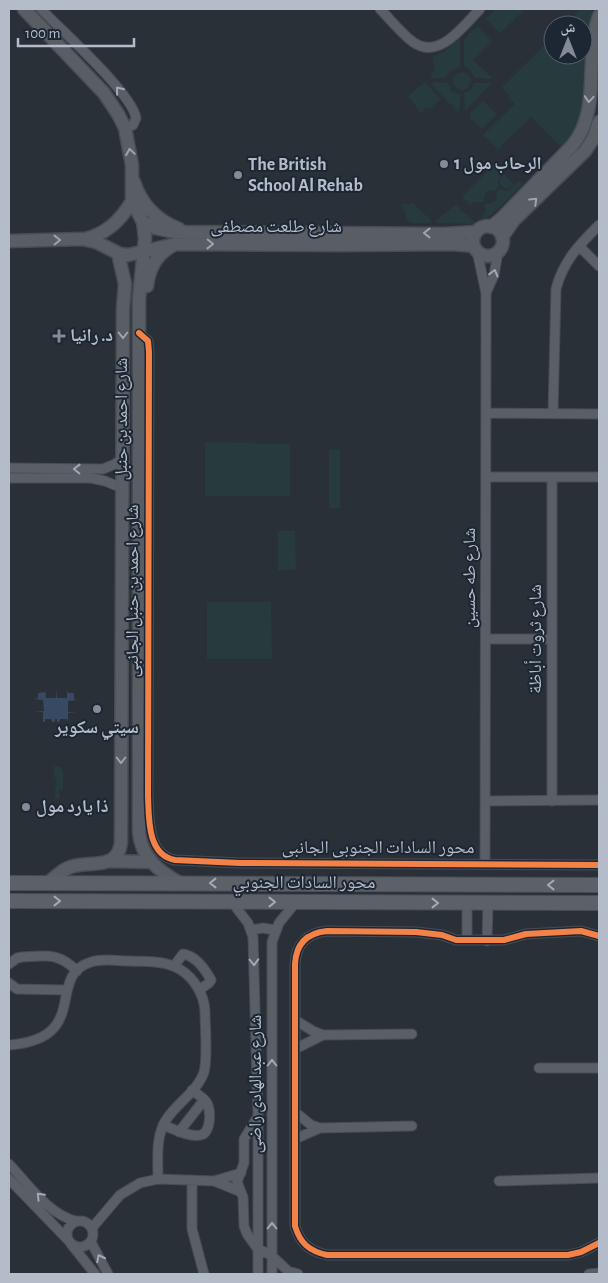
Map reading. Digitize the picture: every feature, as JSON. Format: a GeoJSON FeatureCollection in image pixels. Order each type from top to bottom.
{"type":"FeatureCollection","features":[{"type":"Feature","properties":{"kind":"main road","name":"محور السادات الجنوبي"},"geometry":{"type":"LineString","coordinates":[[9,883],[599,885]]}},
{"type":"Feature","properties":{"kind":"main road","name":"محور السادات الجنوبي"},"geometry":{"type":"LineString","coordinates":[[9,901],[599,903]]}},
{"type":"Feature","properties":{"kind":"street","name":"شارع احمد بن حنبل"},"geometry":{"type":"LineString","coordinates":[[24,9],[104,93],[125,128],[131,153],[132,201],[142,222],[146,238],[139,299],[139,563],[143,776],[139,816],[140,842],[145,854],[155,857],[169,877],[180,883]]}},
{"type":"Feature","properties":{"kind":"street"},"geometry":{"type":"LineString","coordinates":[[41,9],[122,93],[134,111],[136,118],[133,124],[125,128]]}},
{"type":"Feature","properties":{"kind":"street"},"geometry":{"type":"LineString","coordinates":[[380,9],[414,43],[428,47],[435,47],[448,40],[477,10]]}},
{"type":"Feature","properties":{"kind":"street"},"geometry":{"type":"LineString","coordinates":[[491,227],[572,146],[581,133],[588,111],[593,41],[599,16]]}},
{"type":"Feature","properties":{"kind":"street"},"geometry":{"type":"LineString","coordinates":[[502,237],[498,230],[491,227],[481,228],[474,237],[476,249],[485,255],[498,252],[501,247],[502,237],[517,218],[585,151],[593,139],[599,122]]}},
{"type":"Feature","properties":{"kind":"street"},"geometry":{"type":"LineString","coordinates":[[133,177],[136,188],[148,207],[165,222],[186,232]]}},
{"type":"Feature","properties":{"kind":"street","name":"شارع طلعت مصطفى"},"geometry":{"type":"LineString","coordinates":[[9,241],[82,239],[98,235],[121,218],[132,201]]}},
{"type":"Feature","properties":{"kind":"street","name":"شارع طلعت مصطفى"},"geometry":{"type":"LineString","coordinates":[[142,222],[165,231],[186,232],[434,234],[476,232]]}},
{"type":"Feature","properties":{"kind":"street"},"geometry":{"type":"LineString","coordinates":[[553,414],[556,289],[562,270],[578,246],[599,225]]}},
{"type":"Feature","properties":{"kind":"street"},"geometry":{"type":"LineString","coordinates":[[82,239],[111,260],[125,284]]}},
{"type":"Feature","properties":{"kind":"street","name":"شارع طلعت مصطفى"},"geometry":{"type":"LineString","coordinates":[[82,239],[102,244],[118,252],[134,255],[176,244],[452,244],[476,249]]}},
{"type":"Feature","properties":{"kind":"street"},"geometry":{"type":"LineString","coordinates":[[139,329],[145,306],[150,269],[161,254],[176,244]]}},
{"type":"Feature","properties":{"kind":"street"},"geometry":{"type":"LineString","coordinates":[[578,246],[599,266]]}},
{"type":"Feature","properties":{"kind":"street","name":"شارع طه حسين"},"geometry":{"type":"LineString","coordinates":[[476,249],[486,292],[484,864]]}},
{"type":"Feature","properties":{"kind":"street","name":"شارع احمد بن حنبل"},"geometry":{"type":"LineString","coordinates":[[118,252],[125,284],[122,488],[121,842]]}},
{"type":"Feature","properties":{"kind":"street","name":"شارع طه حسين"},"geometry":{"type":"LineString","coordinates":[[486,292],[494,275],[498,252]]}},
{"type":"Feature","properties":{"kind":"street"},"geometry":{"type":"LineString","coordinates":[[124,300],[133,296],[139,299]]}},
{"type":"Feature","properties":{"kind":"street","name":"شارع احمد بن حنبل الجانبى"},"geometry":{"type":"LineString","coordinates":[[139,329],[148,341],[149,352],[143,776],[150,828],[154,840],[155,857]]}},
{"type":"Feature","properties":{"kind":"street"},"geometry":{"type":"LineString","coordinates":[[486,413],[599,414]]}},
{"type":"Feature","properties":{"kind":"street"},"geometry":{"type":"LineString","coordinates":[[9,468],[103,469],[123,458]]}},
{"type":"Feature","properties":{"kind":"street"},"geometry":{"type":"LineString","coordinates":[[486,477],[599,477]]}},
{"type":"Feature","properties":{"kind":"street","name":"شارع ثروت أباظة"},"geometry":{"type":"LineString","coordinates":[[552,477],[552,801]]}},
{"type":"Feature","properties":{"kind":"street"},"geometry":{"type":"LineString","coordinates":[[9,478],[91,478],[122,488]]}},
{"type":"Feature","properties":{"kind":"street"},"geometry":{"type":"LineString","coordinates":[[122,542],[128,550],[133,550],[139,542]]}},
{"type":"Feature","properties":{"kind":"street"},"geometry":{"type":"LineString","coordinates":[[122,562],[128,557],[133,557],[139,563]]}},
{"type":"Feature","properties":{"kind":"street"},"geometry":{"type":"LineString","coordinates":[[486,639],[552,638]]}},
{"type":"Feature","properties":{"kind":"street"},"geometry":{"type":"LineString","coordinates":[[485,801],[599,800]]}},
{"type":"Feature","properties":{"kind":"street"},"geometry":{"type":"LineString","coordinates":[[121,816],[139,816]]}},
{"type":"Feature","properties":{"kind":"street"},"geometry":{"type":"LineString","coordinates":[[108,862],[116,855],[121,842],[140,842]]}},
{"type":"Feature","properties":{"kind":"street"},"geometry":{"type":"LineString","coordinates":[[48,883],[68,868],[155,857]]}},
{"type":"Feature","properties":{"kind":"street","name":"محور السادات الجنوبى الجانبى"},"geometry":{"type":"LineString","coordinates":[[155,857],[175,860],[240,863],[599,865]]}},
{"type":"Feature","properties":{"kind":"street","name":"شارع عبدالهادى راضى"},"geometry":{"type":"LineString","coordinates":[[232,902],[248,923],[253,944],[258,1116],[258,1274]]}},
{"type":"Feature","properties":{"kind":"street","name":"شارع عبدالهادى راضى"},"geometry":{"type":"LineString","coordinates":[[272,1274],[272,942],[275,930],[296,902]]}},
{"type":"Feature","properties":{"kind":"street"},"geometry":{"type":"LineString","coordinates":[[467,903],[467,940]]}},
{"type":"Feature","properties":{"kind":"street"},"geometry":{"type":"LineString","coordinates":[[487,940],[488,903]]}},
{"type":"Feature","properties":{"kind":"street"},"geometry":{"type":"LineString","coordinates":[[251,930],[263,928],[275,930]]}},
{"type":"Feature","properties":{"kind":"street"},"geometry":{"type":"LineString","coordinates":[[599,936],[581,931],[533,933],[504,940],[456,940],[429,933],[416,932],[316,932],[300,944],[295,954],[295,1226],[298,1237],[306,1246],[315,1252],[336,1255],[568,1255],[582,1252],[599,1243]]}},
{"type":"Feature","properties":{"kind":"street"},"geometry":{"type":"LineString","coordinates":[[174,966],[183,954],[196,960],[204,968],[211,980],[199,990]]}},
{"type":"Feature","properties":{"kind":"street"},"geometry":{"type":"LineString","coordinates":[[9,964],[12,960],[22,957],[57,957],[68,962],[76,971]]}},
{"type":"Feature","properties":{"kind":"street"},"geometry":{"type":"LineString","coordinates":[[9,1047],[28,1044],[38,1040],[55,1027],[62,1018],[65,1008],[66,990],[71,978],[76,971],[92,962],[102,960],[160,962],[174,966],[191,978],[199,990],[205,1008],[205,1066],[202,1076],[163,1125],[158,1144],[158,1179]]}},
{"type":"Feature","properties":{"kind":"street"},"geometry":{"type":"LineString","coordinates":[[9,983],[17,989],[66,990]]}},
{"type":"Feature","properties":{"kind":"street"},"geometry":{"type":"LineString","coordinates":[[295,1020],[323,1035],[412,1034]]}},
{"type":"Feature","properties":{"kind":"street"},"geometry":{"type":"LineString","coordinates":[[295,1049],[323,1035]]}},
{"type":"Feature","properties":{"kind":"street"},"geometry":{"type":"LineString","coordinates":[[539,1068],[599,1068]]}},
{"type":"Feature","properties":{"kind":"street"},"geometry":{"type":"LineString","coordinates":[[163,1125],[179,1132],[200,1136],[206,1132],[209,1112],[204,1100],[192,1090]]}},
{"type":"Feature","properties":{"kind":"street"},"geometry":{"type":"LineString","coordinates":[[179,1132],[204,1100]]}},
{"type":"Feature","properties":{"kind":"street"},"geometry":{"type":"LineString","coordinates":[[295,1112],[311,1125],[320,1128],[412,1126]]}},
{"type":"Feature","properties":{"kind":"street"},"geometry":{"type":"LineString","coordinates":[[258,1116],[244,1139],[244,1163],[237,1182],[243,1197],[246,1230],[258,1248],[272,1256],[288,1271],[298,1274]]}},
{"type":"Feature","properties":{"kind":"street"},"geometry":{"type":"LineString","coordinates":[[295,1139],[320,1128]]}},
{"type":"Feature","properties":{"kind":"street"},"geometry":{"type":"LineString","coordinates":[[9,1164],[53,1211],[68,1220],[85,1222],[92,1228],[93,1237],[91,1242],[80,1248],[70,1242],[67,1231],[76,1221]]}},
{"type":"Feature","properties":{"kind":"street"},"geometry":{"type":"LineString","coordinates":[[92,1228],[120,1195],[140,1183],[158,1179],[214,1181],[241,1173]]}},
{"type":"Feature","properties":{"kind":"street"},"geometry":{"type":"LineString","coordinates":[[499,1181],[599,1178]]}},
{"type":"Feature","properties":{"kind":"street"},"geometry":{"type":"LineString","coordinates":[[9,1179],[70,1242],[95,1274]]}},
{"type":"Feature","properties":{"kind":"street"},"geometry":{"type":"LineString","coordinates":[[192,1180],[192,1229],[204,1274]]}},
{"type":"Feature","properties":{"kind":"street"},"geometry":{"type":"LineString","coordinates":[[214,1181],[241,1192]]}},
{"type":"Feature","properties":{"kind":"street"},"geometry":{"type":"LineString","coordinates":[[91,1242],[108,1274]]}},
{"type":"Feature","properties":{"kind":"street"},"geometry":{"type":"LineString","coordinates":[[589,1274],[599,1273]]}},
{"type":"Feature","properties":{"kind":"green space"},"geometry":{"type":"Polygon","coordinates":[[[495,9],[521,9],[523,11],[500,33],[486,19],[495,9]]]}},
{"type":"Feature","properties":{"kind":"green space"},"geometry":{"type":"Polygon","coordinates":[[[581,9],[594,9],[593,19],[593,15],[575,15],[581,9]]]}},
{"type":"Feature","properties":{"kind":"green space"},"geometry":{"type":"Polygon","coordinates":[[[478,27],[492,41],[473,60],[492,78],[490,79],[475,78],[471,71],[464,66],[464,40],[473,29],[478,27]]]}},
{"type":"Feature","properties":{"kind":"green space"},"geometry":{"type":"Polygon","coordinates":[[[460,36],[460,67],[454,69],[444,78],[430,78],[435,68],[432,57],[444,52],[460,36]]]}},
{"type":"Feature","properties":{"kind":"green space"},"geometry":{"type":"Polygon","coordinates":[[[543,47],[543,65],[588,65],[584,107],[578,129],[562,148],[531,117],[498,149],[483,135],[515,104],[502,87],[543,47]]]}},
{"type":"Feature","properties":{"kind":"green space"},"geometry":{"type":"Polygon","coordinates":[[[462,72],[468,75],[471,81],[468,87],[462,90],[456,87],[453,81],[456,75],[462,72]]]}},
{"type":"Feature","properties":{"kind":"green space"},"geometry":{"type":"Polygon","coordinates":[[[425,82],[440,99],[430,109],[426,108],[421,113],[408,96],[425,82]]]}},
{"type":"Feature","properties":{"kind":"green space"},"geometry":{"type":"Polygon","coordinates":[[[433,82],[448,83],[451,91],[461,95],[459,113],[454,108],[454,105],[450,104],[432,85],[433,82]]]}},
{"type":"Feature","properties":{"kind":"green space"},"geometry":{"type":"Polygon","coordinates":[[[474,83],[492,83],[465,111],[464,93],[471,90],[474,83]]]}},
{"type":"Feature","properties":{"kind":"green space"},"geometry":{"type":"Polygon","coordinates":[[[483,101],[497,114],[482,129],[470,118],[470,113],[483,101]]]}},
{"type":"Feature","properties":{"kind":"green space"},"geometry":{"type":"Polygon","coordinates":[[[494,165],[502,173],[498,180],[498,188],[495,191],[487,191],[483,202],[474,202],[470,205],[462,197],[494,165]]]}},
{"type":"Feature","properties":{"kind":"green space"},"geometry":{"type":"Polygon","coordinates":[[[504,174],[514,185],[519,181],[523,184],[485,219],[482,217],[486,212],[484,205],[496,201],[496,193],[500,189],[507,191],[513,187],[506,189],[500,185],[499,181],[504,174]]]}},
{"type":"Feature","properties":{"kind":"green space"},"geometry":{"type":"Polygon","coordinates":[[[413,203],[431,220],[430,223],[411,223],[408,221],[402,205],[413,203]]]}},
{"type":"Feature","properties":{"kind":"green space"},"geometry":{"type":"Polygon","coordinates":[[[456,204],[476,224],[435,223],[436,221],[456,204]]]}},
{"type":"Feature","properties":{"kind":"green space"},"geometry":{"type":"Polygon","coordinates":[[[205,442],[290,444],[290,496],[205,496],[205,442]]]}},
{"type":"Feature","properties":{"kind":"green space"},"geometry":{"type":"Polygon","coordinates":[[[329,450],[340,450],[340,508],[329,508],[329,450]]]}},
{"type":"Feature","properties":{"kind":"green space"},"geometry":{"type":"Polygon","coordinates":[[[278,531],[295,531],[296,570],[278,570],[278,531]]]}},
{"type":"Feature","properties":{"kind":"green space"},"geometry":{"type":"Polygon","coordinates":[[[207,602],[271,602],[272,659],[207,659],[207,602]]]}},
{"type":"Feature","properties":{"kind":"green space"},"geometry":{"type":"Polygon","coordinates":[[[54,766],[60,767],[63,772],[63,790],[59,790],[60,799],[55,799],[56,778],[54,777],[54,766]]]}},
{"type":"Feature","properties":{"kind":"water"},"geometry":{"type":"Polygon","coordinates":[[[45,689],[46,698],[56,698],[56,689],[57,698],[67,698],[67,689],[68,693],[74,693],[74,699],[77,700],[68,701],[68,712],[77,713],[68,713],[68,722],[67,719],[60,719],[57,722],[57,719],[55,719],[55,722],[52,722],[51,719],[45,719],[45,722],[43,722],[43,712],[34,712],[44,711],[43,700],[34,699],[38,698],[38,693],[45,692],[45,689]]]}},
{"type":"Feature","properties":{"kind":"cycle path"},"geometry":{"type":"LineString","coordinates":[[139,333],[148,341],[149,352],[148,796],[151,834],[159,851],[166,857],[175,860],[240,863],[599,865]]}},
{"type":"Feature","properties":{"kind":"cycle path"},"geometry":{"type":"LineString","coordinates":[[599,936],[581,931],[526,934],[504,940],[456,940],[442,935],[416,932],[327,931],[308,937],[300,945],[295,964],[295,1226],[303,1242],[310,1249],[327,1255],[568,1255],[581,1252],[599,1243]]}},
{"type":"Feature","properties":{"kind":"place","name":"الرحاب مول 1"},"geometry":{"type":"Point","coordinates":[444,164]}},
{"type":"Feature","properties":{"kind":"place","name":"The British School Al Rehab"},"geometry":{"type":"Point","coordinates":[238,175]}},
{"type":"Feature","properties":{"kind":"place","name":"د. رانيا"},"geometry":{"type":"Point","coordinates":[59,336]}},
{"type":"Feature","properties":{"kind":"place","name":"سيتي سكوير"},"geometry":{"type":"Point","coordinates":[97,709]}},
{"type":"Feature","properties":{"kind":"place","name":"ذا يارد مول"},"geometry":{"type":"Point","coordinates":[26,807]}}]}
